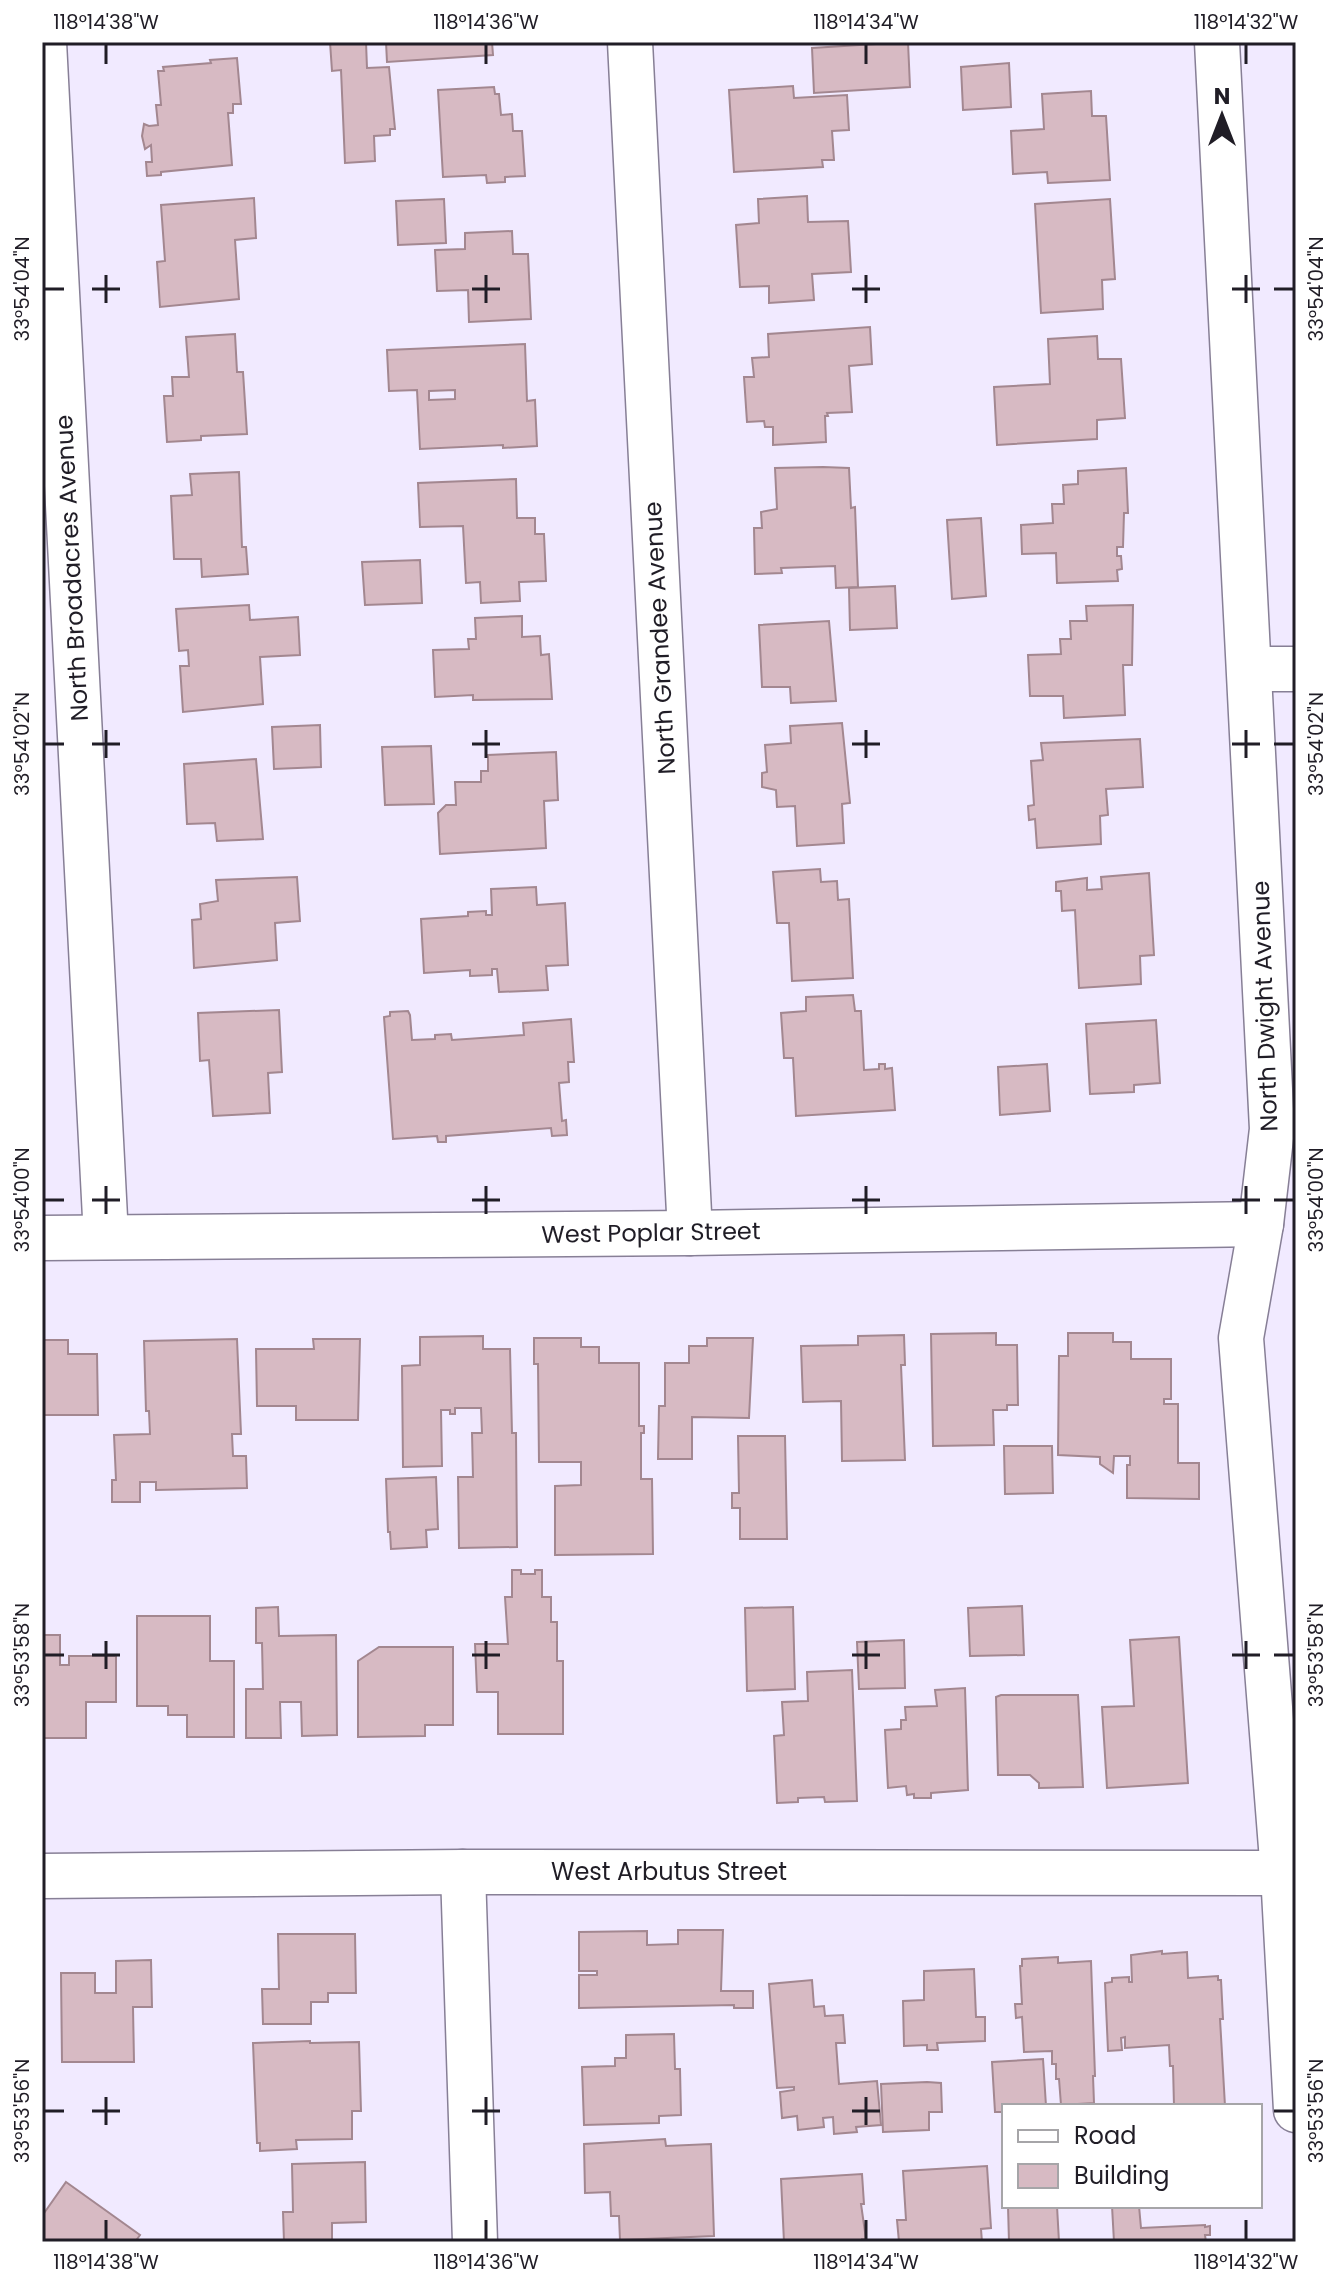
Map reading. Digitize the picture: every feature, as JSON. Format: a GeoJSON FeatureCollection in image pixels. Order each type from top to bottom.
{"type":"FeatureCollection","features":[{"type":"Feature","properties":{"kind":"street","name":"North Broadacres Avenue"},"geometry":{"type":"LineString","coordinates":[[44,42],[106,1237]]}},
{"type":"Feature","properties":{"kind":"street","name":"North Grandee Avenue"},"geometry":{"type":"LineString","coordinates":[[630,42],[690,1233]]}},
{"type":"Feature","properties":{"kind":"street","name":"North Dwight Avenue"},"geometry":{"type":"LineString","coordinates":[[1217,42],[1272,1129],[1261,1224],[1241,1338],[1289,1873],[1296,2110]]}},
{"type":"Feature","properties":{"kind":"street"},"geometry":{"type":"LineString","coordinates":[[1250,669],[1296,669]]}},
{"type":"Feature","properties":{"kind":"street","name":"West Poplar Street"},"geometry":{"type":"LineString","coordinates":[[42,1238],[690,1233],[1261,1224]]}},
{"type":"Feature","properties":{"kind":"street"},"geometry":{"type":"LineString","coordinates":[[463,1872],[475,2242]]}},
{"type":"Feature","properties":{"kind":"street","name":"West Arbutus Street"},"geometry":{"type":"LineString","coordinates":[[42,1876],[463,1872],[1289,1873]]}},
{"type":"Feature","properties":{"kind":"building"},"geometry":{"type":"Polygon","coordinates":[[[330,42],[366,42],[367,68],[389,67],[395,129],[390,129],[390,135],[374,136],[375,161],[345,163],[341,70],[332,71],[330,42]]]}},
{"type":"Feature","properties":{"kind":"building"},"geometry":{"type":"Polygon","coordinates":[[[386,42],[492,42],[493,55],[387,62],[386,42]]]}},
{"type":"Feature","properties":{"kind":"building"},"geometry":{"type":"Polygon","coordinates":[[[908,42],[910,87],[814,93],[812,48],[908,42]]]}},
{"type":"Feature","properties":{"kind":"building"},"geometry":{"type":"Polygon","coordinates":[[[237,58],[241,104],[233,104],[233,113],[228,113],[232,165],[147,176],[146,162],[152,162],[151,145],[145,149],[142,136],[144,124],[158,125],[156,105],[161,105],[158,71],[164,71],[163,67],[237,58]]]}},
{"type":"Feature","properties":{"kind":"building"},"geometry":{"type":"Polygon","coordinates":[[[1009,63],[1011,107],[963,110],[961,67],[1009,63]]]}},
{"type":"Feature","properties":{"kind":"building"},"geometry":{"type":"Polygon","coordinates":[[[793,86],[794,98],[847,95],[849,130],[832,131],[834,160],[822,160],[823,167],[734,172],[729,90],[793,86]]]}},
{"type":"Feature","properties":{"kind":"building"},"geometry":{"type":"Polygon","coordinates":[[[494,87],[495,94],[499,94],[501,115],[512,114],[513,131],[522,131],[525,176],[505,177],[505,182],[487,183],[486,175],[443,177],[438,90],[494,87]]]}},
{"type":"Feature","properties":{"kind":"building"},"geometry":{"type":"Polygon","coordinates":[[[1091,91],[1092,116],[1106,116],[1110,180],[1048,183],[1047,172],[1013,174],[1011,131],[1044,129],[1042,94],[1091,91]]]}},
{"type":"Feature","properties":{"kind":"building"},"geometry":{"type":"Polygon","coordinates":[[[807,196],[808,222],[848,221],[851,272],[812,274],[814,300],[769,303],[769,286],[740,287],[736,225],[759,223],[758,199],[807,196]]]}},
{"type":"Feature","properties":{"kind":"building"},"geometry":{"type":"Polygon","coordinates":[[[254,198],[256,238],[235,240],[239,299],[160,307],[157,262],[165,261],[161,205],[254,198]]]}},
{"type":"Feature","properties":{"kind":"building"},"geometry":{"type":"Polygon","coordinates":[[[444,199],[446,243],[398,245],[396,201],[444,199]]]}},
{"type":"Feature","properties":{"kind":"building"},"geometry":{"type":"Polygon","coordinates":[[[1110,199],[1115,279],[1102,280],[1103,309],[1041,313],[1035,204],[1110,199]]]}},
{"type":"Feature","properties":{"kind":"building"},"geometry":{"type":"Polygon","coordinates":[[[512,231],[513,254],[528,254],[531,319],[469,322],[468,290],[437,291],[435,250],[465,249],[465,233],[512,231]]]}},
{"type":"Feature","properties":{"kind":"building"},"geometry":{"type":"Polygon","coordinates":[[[870,327],[872,364],[849,366],[852,412],[827,413],[826,442],[773,445],[773,427],[765,427],[764,421],[747,422],[744,377],[754,377],[752,358],[769,357],[768,334],[870,327]]]}},
{"type":"Feature","properties":{"kind":"building"},"geometry":{"type":"Polygon","coordinates":[[[235,334],[237,372],[243,372],[247,434],[201,436],[201,440],[167,442],[164,396],[173,396],[172,377],[189,377],[186,337],[235,334]]]}},
{"type":"Feature","properties":{"kind":"building"},"geometry":{"type":"Polygon","coordinates":[[[1097,336],[1098,359],[1121,359],[1125,418],[1097,420],[1097,439],[997,445],[994,387],[1050,384],[1048,339],[1097,336]]]}},
{"type":"Feature","properties":{"kind":"building"},"geometry":{"type":"Polygon","coordinates":[[[525,344],[527,401],[535,400],[537,446],[420,449],[417,390],[389,391],[387,350],[525,344]],[[455,390],[429,391],[429,400],[455,399],[455,390]]]}},
{"type":"Feature","properties":{"kind":"building"},"geometry":{"type":"Polygon","coordinates":[[[775,468],[849,468],[851,508],[855,507],[858,587],[836,588],[835,566],[781,568],[782,573],[755,574],[754,528],[762,528],[761,512],[777,509],[775,468]]]}},
{"type":"Feature","properties":{"kind":"building"},"geometry":{"type":"Polygon","coordinates":[[[1126,468],[1128,513],[1124,513],[1123,547],[1117,547],[1122,569],[1117,570],[1118,581],[1057,583],[1056,553],[1022,554],[1021,525],[1053,523],[1052,504],[1064,504],[1063,485],[1078,484],[1078,471],[1126,468]]]}},
{"type":"Feature","properties":{"kind":"building"},"geometry":{"type":"Polygon","coordinates":[[[239,472],[242,547],[246,547],[248,574],[202,577],[201,559],[174,559],[171,496],[192,495],[190,474],[239,472]]]}},
{"type":"Feature","properties":{"kind":"building"},"geometry":{"type":"Polygon","coordinates":[[[516,479],[517,518],[535,518],[535,534],[544,534],[546,581],[519,582],[520,601],[481,603],[480,582],[466,583],[463,526],[420,527],[418,483],[516,479]]]}},
{"type":"Feature","properties":{"kind":"building"},"geometry":{"type":"Polygon","coordinates":[[[981,518],[986,596],[952,599],[947,520],[981,518]]]}},
{"type":"Feature","properties":{"kind":"building"},"geometry":{"type":"Polygon","coordinates":[[[420,560],[422,603],[365,605],[362,562],[420,560]]]}},
{"type":"Feature","properties":{"kind":"building"},"geometry":{"type":"Polygon","coordinates":[[[895,586],[897,628],[850,630],[849,588],[895,586]]]}},
{"type":"Feature","properties":{"kind":"building"},"geometry":{"type":"Polygon","coordinates":[[[249,605],[250,620],[298,617],[300,655],[260,657],[263,704],[183,712],[180,666],[189,666],[188,650],[179,651],[176,609],[249,605]]]}},
{"type":"Feature","properties":{"kind":"building"},"geometry":{"type":"Polygon","coordinates":[[[1133,605],[1132,665],[1123,665],[1125,715],[1064,718],[1063,696],[1030,696],[1028,655],[1061,654],[1060,639],[1071,639],[1070,621],[1087,621],[1086,606],[1133,605]]]}},
{"type":"Feature","properties":{"kind":"building"},"geometry":{"type":"Polygon","coordinates":[[[522,616],[522,637],[540,636],[541,655],[549,654],[552,699],[473,700],[473,695],[435,697],[433,650],[469,649],[468,639],[476,639],[475,618],[522,616]]]}},
{"type":"Feature","properties":{"kind":"building"},"geometry":{"type":"Polygon","coordinates":[[[829,621],[836,701],[791,703],[790,687],[762,687],[759,625],[829,621]]]}},
{"type":"Feature","properties":{"kind":"building"},"geometry":{"type":"Polygon","coordinates":[[[842,723],[850,803],[842,804],[844,843],[797,846],[795,806],[777,807],[776,790],[762,787],[762,773],[767,772],[765,745],[791,743],[790,726],[842,723]]]}},
{"type":"Feature","properties":{"kind":"building"},"geometry":{"type":"Polygon","coordinates":[[[320,725],[321,767],[274,769],[272,727],[320,725]]]}},
{"type":"Feature","properties":{"kind":"building"},"geometry":{"type":"Polygon","coordinates":[[[1140,739],[1143,787],[1106,789],[1108,815],[1100,816],[1101,844],[1037,848],[1035,819],[1029,820],[1028,806],[1034,805],[1031,761],[1043,760],[1041,743],[1140,739]]]}},
{"type":"Feature","properties":{"kind":"building"},"geometry":{"type":"Polygon","coordinates":[[[431,746],[434,804],[385,805],[382,747],[431,746]]]}},
{"type":"Feature","properties":{"kind":"building"},"geometry":{"type":"Polygon","coordinates":[[[556,752],[558,800],[544,801],[546,848],[440,854],[438,813],[446,805],[456,805],[455,782],[481,782],[481,771],[488,771],[488,755],[556,752]]]}},
{"type":"Feature","properties":{"kind":"building"},"geometry":{"type":"Polygon","coordinates":[[[256,759],[263,839],[217,841],[215,823],[187,824],[184,764],[256,759]]]}},
{"type":"Feature","properties":{"kind":"building"},"geometry":{"type":"Polygon","coordinates":[[[820,869],[821,882],[837,881],[838,900],[849,899],[853,978],[792,981],[789,923],[777,923],[773,872],[820,869]]]}},
{"type":"Feature","properties":{"kind":"building"},"geometry":{"type":"Polygon","coordinates":[[[1149,873],[1154,955],[1140,956],[1141,984],[1079,988],[1075,910],[1062,911],[1061,891],[1056,891],[1056,882],[1087,878],[1087,890],[1102,889],[1101,877],[1149,873]]]}},
{"type":"Feature","properties":{"kind":"building"},"geometry":{"type":"Polygon","coordinates":[[[297,877],[300,921],[275,923],[277,960],[194,968],[192,920],[201,919],[200,904],[218,901],[216,880],[297,877]]]}},
{"type":"Feature","properties":{"kind":"building"},"geometry":{"type":"Polygon","coordinates":[[[536,887],[537,905],[565,903],[568,965],[546,966],[548,990],[499,992],[497,969],[492,969],[492,975],[470,976],[470,970],[424,973],[421,919],[468,916],[468,912],[486,911],[486,915],[492,915],[491,889],[536,887]]]}},
{"type":"Feature","properties":{"kind":"building"},"geometry":{"type":"Polygon","coordinates":[[[853,995],[855,1011],[861,1011],[864,1070],[879,1069],[879,1064],[885,1064],[885,1069],[892,1068],[895,1110],[796,1116],[793,1058],[784,1058],[781,1013],[806,1011],[806,997],[853,995]]]}},
{"type":"Feature","properties":{"kind":"building"},"geometry":{"type":"Polygon","coordinates":[[[279,1010],[282,1072],[268,1073],[270,1113],[213,1116],[209,1060],[200,1061],[198,1013],[279,1010]]]}},
{"type":"Feature","properties":{"kind":"building"},"geometry":{"type":"Polygon","coordinates":[[[408,1011],[412,1040],[435,1039],[435,1035],[451,1034],[452,1040],[524,1035],[523,1023],[571,1019],[574,1062],[568,1062],[569,1082],[559,1083],[562,1121],[566,1120],[567,1135],[552,1136],[551,1128],[446,1136],[446,1142],[438,1142],[437,1136],[393,1139],[384,1017],[390,1016],[390,1012],[408,1011]]]}},
{"type":"Feature","properties":{"kind":"building"},"geometry":{"type":"Polygon","coordinates":[[[1156,1020],[1160,1083],[1134,1085],[1134,1092],[1090,1094],[1086,1024],[1156,1020]]]}},
{"type":"Feature","properties":{"kind":"building"},"geometry":{"type":"Polygon","coordinates":[[[1047,1064],[1050,1111],[1000,1115],[998,1067],[1047,1064]]]}},
{"type":"Feature","properties":{"kind":"building"},"geometry":{"type":"Polygon","coordinates":[[[996,1333],[996,1345],[1017,1345],[1018,1405],[1007,1405],[1007,1410],[993,1410],[994,1445],[933,1446],[931,1334],[996,1333]]]}},
{"type":"Feature","properties":{"kind":"building"},"geometry":{"type":"Polygon","coordinates":[[[1068,1333],[1113,1333],[1113,1342],[1131,1342],[1131,1359],[1171,1359],[1171,1399],[1164,1399],[1164,1404],[1178,1404],[1178,1463],[1199,1463],[1199,1499],[1127,1498],[1130,1456],[1114,1456],[1113,1473],[1100,1464],[1100,1457],[1058,1455],[1059,1356],[1068,1356],[1068,1333]]]}},
{"type":"Feature","properties":{"kind":"building"},"geometry":{"type":"Polygon","coordinates":[[[904,1335],[905,1365],[901,1365],[905,1460],[842,1461],[841,1401],[803,1402],[801,1346],[858,1345],[858,1336],[904,1335]]]}},
{"type":"Feature","properties":{"kind":"building"},"geometry":{"type":"Polygon","coordinates":[[[483,1336],[483,1349],[510,1349],[512,1433],[516,1433],[517,1547],[459,1548],[458,1477],[473,1477],[472,1433],[482,1433],[481,1408],[455,1408],[455,1414],[450,1414],[450,1410],[441,1410],[442,1466],[403,1467],[402,1366],[420,1365],[420,1337],[483,1336]]]}},
{"type":"Feature","properties":{"kind":"building"},"geometry":{"type":"Polygon","coordinates":[[[534,1338],[581,1338],[581,1347],[599,1347],[599,1363],[639,1363],[639,1426],[644,1426],[644,1433],[641,1433],[641,1479],[652,1479],[653,1554],[555,1555],[555,1486],[581,1485],[581,1462],[539,1462],[538,1364],[534,1364],[534,1338]]]}},
{"type":"Feature","properties":{"kind":"building"},"geometry":{"type":"Polygon","coordinates":[[[707,1338],[753,1338],[749,1418],[692,1417],[692,1459],[658,1459],[659,1406],[665,1406],[665,1363],[689,1363],[689,1346],[707,1346],[707,1338]]]}},
{"type":"Feature","properties":{"kind":"building"},"geometry":{"type":"Polygon","coordinates":[[[237,1339],[241,1434],[232,1434],[233,1456],[246,1456],[247,1488],[156,1490],[156,1482],[140,1482],[140,1502],[112,1502],[112,1480],[116,1480],[114,1435],[150,1434],[149,1411],[146,1411],[144,1341],[237,1339]]]}},
{"type":"Feature","properties":{"kind":"building"},"geometry":{"type":"Polygon","coordinates":[[[313,1339],[360,1339],[358,1420],[296,1420],[296,1406],[257,1406],[256,1349],[314,1349],[313,1339]]]}},
{"type":"Feature","properties":{"kind":"building"},"geometry":{"type":"Polygon","coordinates":[[[42,1340],[68,1340],[68,1354],[97,1354],[98,1415],[42,1415],[42,1340]]]}},
{"type":"Feature","properties":{"kind":"building"},"geometry":{"type":"Polygon","coordinates":[[[738,1436],[785,1436],[787,1539],[740,1539],[740,1508],[732,1508],[732,1493],[739,1493],[738,1436]]]}},
{"type":"Feature","properties":{"kind":"building"},"geometry":{"type":"Polygon","coordinates":[[[1004,1446],[1052,1446],[1053,1493],[1005,1494],[1004,1446]]]}},
{"type":"Feature","properties":{"kind":"building"},"geometry":{"type":"Polygon","coordinates":[[[436,1477],[438,1529],[426,1530],[427,1547],[391,1549],[386,1479],[436,1477]]]}},
{"type":"Feature","properties":{"kind":"building"},"geometry":{"type":"Polygon","coordinates":[[[512,1570],[535,1574],[535,1570],[542,1570],[542,1597],[551,1597],[551,1622],[557,1622],[557,1661],[563,1661],[563,1734],[498,1734],[498,1692],[477,1692],[475,1644],[508,1644],[505,1597],[512,1597],[512,1570]]]}},
{"type":"Feature","properties":{"kind":"building"},"geometry":{"type":"Polygon","coordinates":[[[1022,1606],[1024,1655],[970,1656],[968,1608],[1022,1606]]]}},
{"type":"Feature","properties":{"kind":"building"},"geometry":{"type":"Polygon","coordinates":[[[278,1607],[279,1636],[336,1635],[337,1735],[302,1736],[301,1702],[280,1702],[281,1738],[246,1738],[246,1689],[263,1689],[262,1643],[256,1643],[256,1608],[278,1607]]]}},
{"type":"Feature","properties":{"kind":"building"},"geometry":{"type":"Polygon","coordinates":[[[793,1607],[795,1689],[747,1691],[745,1608],[793,1607]]]}},
{"type":"Feature","properties":{"kind":"building"},"geometry":{"type":"Polygon","coordinates":[[[137,1616],[210,1616],[210,1661],[234,1661],[234,1737],[187,1737],[187,1715],[168,1715],[168,1706],[137,1706],[137,1616]]]}},
{"type":"Feature","properties":{"kind":"building"},"geometry":{"type":"Polygon","coordinates":[[[42,1635],[60,1635],[60,1665],[69,1665],[69,1656],[116,1656],[116,1702],[86,1702],[86,1738],[42,1738],[42,1635]]]}},
{"type":"Feature","properties":{"kind":"building"},"geometry":{"type":"Polygon","coordinates":[[[1179,1637],[1188,1783],[1107,1788],[1102,1707],[1134,1706],[1130,1640],[1179,1637]]]}},
{"type":"Feature","properties":{"kind":"building"},"geometry":{"type":"Polygon","coordinates":[[[904,1640],[905,1688],[859,1689],[857,1642],[904,1640]]]}},
{"type":"Feature","properties":{"kind":"building"},"geometry":{"type":"Polygon","coordinates":[[[379,1647],[453,1647],[453,1725],[425,1725],[425,1736],[358,1737],[358,1661],[379,1647]]]}},
{"type":"Feature","properties":{"kind":"building"},"geometry":{"type":"Polygon","coordinates":[[[852,1670],[857,1801],[825,1802],[824,1797],[777,1803],[774,1736],[784,1735],[782,1702],[808,1701],[807,1672],[852,1670]]]}},
{"type":"Feature","properties":{"kind":"building"},"geometry":{"type":"Polygon","coordinates":[[[965,1688],[968,1790],[931,1793],[931,1798],[914,1798],[914,1794],[907,1795],[906,1786],[888,1788],[885,1730],[901,1729],[901,1720],[906,1720],[905,1707],[937,1706],[935,1690],[965,1688]]]}},
{"type":"Feature","properties":{"kind":"building"},"geometry":{"type":"Polygon","coordinates":[[[1078,1695],[1083,1787],[1039,1788],[1039,1783],[1030,1775],[998,1775],[996,1697],[1078,1695]]]}},
{"type":"Feature","properties":{"kind":"building"},"geometry":{"type":"Polygon","coordinates":[[[678,1930],[723,1930],[721,1991],[753,1991],[753,2008],[734,2008],[734,2005],[579,2008],[579,1975],[597,1975],[597,1971],[579,1971],[579,1932],[647,1931],[647,1945],[678,1944],[678,1930]]]}},
{"type":"Feature","properties":{"kind":"building"},"geometry":{"type":"Polygon","coordinates":[[[278,1934],[355,1934],[356,1993],[328,1993],[328,2002],[311,2002],[311,2024],[263,2024],[262,1989],[279,1989],[278,1934]]]}},
{"type":"Feature","properties":{"kind":"building"},"geometry":{"type":"Polygon","coordinates":[[[1187,1952],[1188,1978],[1218,1976],[1221,1980],[1225,2104],[1174,2104],[1169,2045],[1125,2048],[1125,2037],[1121,2038],[1122,2050],[1108,2051],[1105,1983],[1112,1982],[1112,1978],[1129,1977],[1129,1982],[1132,1982],[1131,1955],[1187,1952]]]}},
{"type":"Feature","properties":{"kind":"building"},"geometry":{"type":"Polygon","coordinates":[[[1058,1957],[1058,1963],[1091,1961],[1094,2103],[1061,2104],[1052,2051],[1024,2052],[1022,2017],[1016,2018],[1015,2004],[1022,2004],[1022,1959],[1058,1957]]]}},
{"type":"Feature","properties":{"kind":"building"},"geometry":{"type":"Polygon","coordinates":[[[151,1960],[152,2007],[133,2007],[134,2062],[62,2062],[61,1973],[95,1973],[95,1993],[116,1993],[116,1961],[151,1960]]]}},
{"type":"Feature","properties":{"kind":"building"},"geometry":{"type":"Polygon","coordinates":[[[974,1969],[976,2017],[985,2017],[985,2041],[937,2043],[938,2050],[927,2050],[927,2045],[904,2046],[903,2001],[924,2000],[924,1971],[974,1969]]]}},
{"type":"Feature","properties":{"kind":"building"},"geometry":{"type":"Polygon","coordinates":[[[812,1980],[814,2007],[824,2006],[825,2016],[843,2015],[845,2043],[836,2043],[839,2084],[877,2081],[881,2125],[856,2127],[857,2132],[834,2134],[833,2117],[823,2118],[824,2127],[798,2130],[797,2116],[782,2118],[780,2092],[794,2090],[794,2087],[777,2088],[769,1984],[812,1980]]]}},
{"type":"Feature","properties":{"kind":"building"},"geometry":{"type":"Polygon","coordinates":[[[674,2034],[675,2069],[680,2069],[681,2115],[659,2116],[659,2123],[584,2125],[582,2067],[615,2066],[615,2058],[626,2058],[626,2035],[674,2034]]]}},
{"type":"Feature","properties":{"kind":"building"},"geometry":{"type":"Polygon","coordinates":[[[359,2042],[361,2111],[352,2111],[352,2139],[296,2140],[297,2149],[260,2151],[260,2143],[257,2143],[253,2043],[359,2042]]]}},
{"type":"Feature","properties":{"kind":"building"},"geometry":{"type":"Polygon","coordinates":[[[1043,2059],[1046,2104],[1002,2104],[1002,2112],[995,2112],[992,2062],[1043,2059]]]}},
{"type":"Feature","properties":{"kind":"building"},"geometry":{"type":"Polygon","coordinates":[[[941,2083],[942,2112],[929,2112],[929,2130],[883,2132],[881,2084],[941,2083]]]}},
{"type":"Feature","properties":{"kind":"building"},"geometry":{"type":"Polygon","coordinates":[[[665,2139],[666,2146],[711,2144],[714,2236],[620,2240],[619,2216],[611,2216],[610,2192],[585,2193],[584,2144],[665,2139]]]}},
{"type":"Feature","properties":{"kind":"building"},"geometry":{"type":"Polygon","coordinates":[[[365,2162],[366,2222],[332,2223],[332,2242],[284,2242],[283,2212],[293,2212],[292,2164],[365,2162]]]}},
{"type":"Feature","properties":{"kind":"building"},"geometry":{"type":"Polygon","coordinates":[[[987,2166],[991,2228],[981,2229],[982,2242],[899,2242],[897,2220],[906,2220],[903,2171],[987,2166]]]}},
{"type":"Feature","properties":{"kind":"building"},"geometry":{"type":"Polygon","coordinates":[[[862,2174],[864,2204],[861,2204],[866,2239],[862,2242],[784,2242],[781,2179],[862,2174]]]}},
{"type":"Feature","properties":{"kind":"building"},"geometry":{"type":"Polygon","coordinates":[[[66,2182],[140,2235],[135,2242],[42,2242],[42,2216],[66,2182]]]}},
{"type":"Feature","properties":{"kind":"building"},"geometry":{"type":"Polygon","coordinates":[[[1008,2208],[1057,2208],[1059,2242],[1009,2242],[1008,2208]]]}},
{"type":"Feature","properties":{"kind":"building"},"geometry":{"type":"Polygon","coordinates":[[[1112,2208],[1139,2208],[1141,2228],[1210,2226],[1210,2235],[1205,2235],[1206,2242],[1114,2242],[1112,2208]]]}}]}
